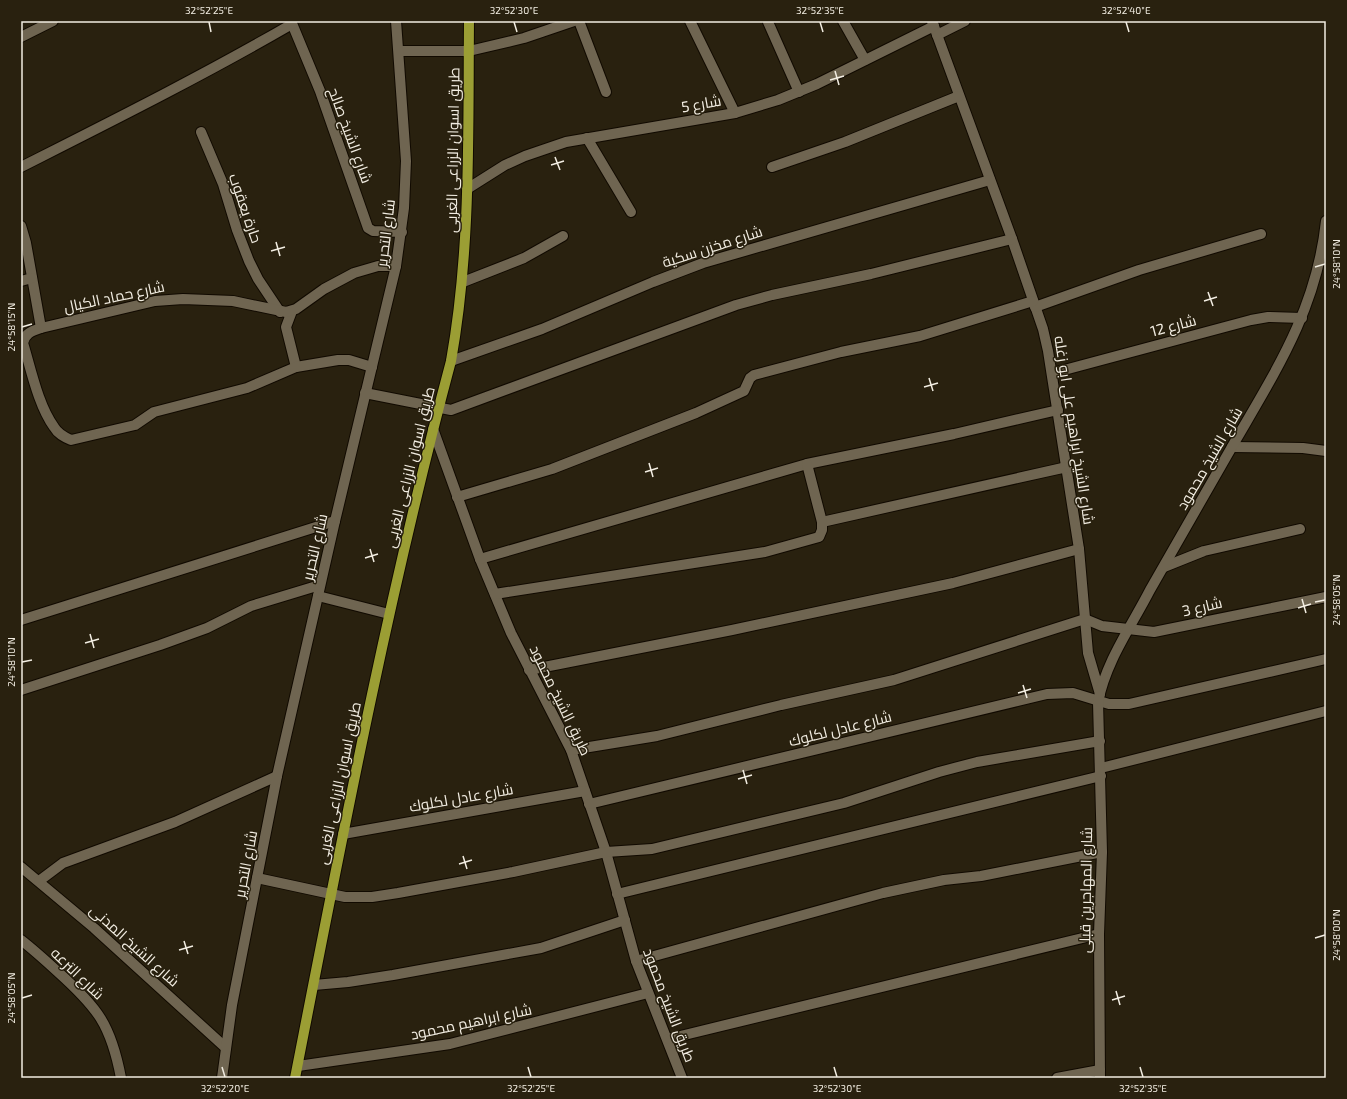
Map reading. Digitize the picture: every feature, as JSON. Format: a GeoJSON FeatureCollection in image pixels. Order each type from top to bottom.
{"type":"FeatureCollection","features":[{"type":"Feature","properties":{"kind":"main road","name":"طريق اسوان الزراعى الغربى"},"geometry":{"type":"LineString","coordinates":[[295,1078],[343,834],[389,614],[433,429],[451,361],[463,282],[467,189],[469,21]]}},
{"type":"Feature","properties":{"kind":"street"},"geometry":{"type":"LineString","coordinates":[[21,37],[53,21]]}},
{"type":"Feature","properties":{"kind":"street","name":"شارع التحرير"},"geometry":{"type":"LineString","coordinates":[[222,1078],[232,1005],[277,776],[365,393],[388,306],[402,232],[406,161],[396,21]]}},
{"type":"Feature","properties":{"kind":"street"},"geometry":{"type":"LineString","coordinates":[[399,51],[468,51],[510,42],[574,21]]}},
{"type":"Feature","properties":{"kind":"street"},"geometry":{"type":"LineString","coordinates":[[579,21],[606,92]]}},
{"type":"Feature","properties":{"kind":"street"},"geometry":{"type":"LineString","coordinates":[[690,21],[735,113]]}},
{"type":"Feature","properties":{"kind":"street"},"geometry":{"type":"LineString","coordinates":[[843,21],[865,60]]}},
{"type":"Feature","properties":{"kind":"street","name":"شارع 5"},"geometry":{"type":"LineString","coordinates":[[467,189],[505,165],[559,144],[735,113],[757,107],[799,92],[934,27],[965,21]]}},
{"type":"Feature","properties":{"kind":"street"},"geometry":{"type":"LineString","coordinates":[[21,167],[141,107],[243,52],[291,22]]}},
{"type":"Feature","properties":{"kind":"street","name":"شارع الشيخ صالح"},"geometry":{"type":"LineString","coordinates":[[291,22],[320,91],[368,228],[373,231],[402,232]]}},
{"type":"Feature","properties":{"kind":"street"},"geometry":{"type":"LineString","coordinates":[[768,22],[799,92]]}},
{"type":"Feature","properties":{"kind":"street","name":"شارع الشيخ ابراهيم على ابو زغله"},"geometry":{"type":"LineString","coordinates":[[934,27],[1012,239],[1043,329],[1053,373],[1079,549],[1088,653],[1099,698]]}},
{"type":"Feature","properties":{"kind":"street"},"geometry":{"type":"LineString","coordinates":[[772,167],[846,142],[959,96]]}},
{"type":"Feature","properties":{"kind":"street","name":"حارة يعقوب"},"geometry":{"type":"LineString","coordinates":[[201,132],[223,184],[236,230],[249,261],[261,285],[280,312]]}},
{"type":"Feature","properties":{"kind":"street"},"geometry":{"type":"LineString","coordinates":[[587,138],[631,212]]}},
{"type":"Feature","properties":{"kind":"street","name":"شارع مخزن سكية"},"geometry":{"type":"LineString","coordinates":[[451,361],[542,329],[653,282],[697,266],[990,180]]}},
{"type":"Feature","properties":{"kind":"street","name":"شارع الشيخ محمود"},"geometry":{"type":"LineString","coordinates":[[1099,698],[1108,668],[1129,629],[1286,353],[1302,318],[1319,266],[1326,221]]}},
{"type":"Feature","properties":{"kind":"street"},"geometry":{"type":"LineString","coordinates":[[21,226],[41,328]]}},
{"type":"Feature","properties":{"kind":"street"},"geometry":{"type":"LineString","coordinates":[[458,497],[552,469],[696,413],[744,391],[750,378],[754,375],[841,352],[920,336],[1034,304],[1140,270],[1261,234]]}},
{"type":"Feature","properties":{"kind":"street"},"geometry":{"type":"LineString","coordinates":[[463,282],[524,258],[563,236]]}},
{"type":"Feature","properties":{"kind":"street"},"geometry":{"type":"LineString","coordinates":[[365,393],[438,409],[451,410],[462,408],[736,305],[772,295],[870,274],[1012,239]]}},
{"type":"Feature","properties":{"kind":"street","name":"شارع حماد الكيال"},"geometry":{"type":"LineString","coordinates":[[24,360],[24,339],[30,332],[41,328],[162,300],[183,299],[234,301],[280,312],[292,311],[324,289],[354,273],[378,266],[396,266]]}},
{"type":"Feature","properties":{"kind":"street"},"geometry":{"type":"LineString","coordinates":[[21,281],[32,278]]}},
{"type":"Feature","properties":{"kind":"street"},"geometry":{"type":"LineString","coordinates":[[292,311],[286,327],[296,367]]}},
{"type":"Feature","properties":{"kind":"street","name":"شارع 12"},"geometry":{"type":"LineString","coordinates":[[1053,373],[1251,320],[1279,317],[1302,318]]}},
{"type":"Feature","properties":{"kind":"street"},"geometry":{"type":"LineString","coordinates":[[24,360],[54,428],[62,436],[71,440],[135,424],[154,412],[247,388],[296,367],[338,360],[349,360],[372,367]]}},
{"type":"Feature","properties":{"kind":"street"},"geometry":{"type":"LineString","coordinates":[[480,559],[807,464],[954,434],[1058,410]]}},
{"type":"Feature","properties":{"kind":"street","name":"طريق الشيخ محمود"},"geometry":{"type":"LineString","coordinates":[[433,429],[480,559],[495,594],[529,670],[571,750],[606,852],[636,961],[648,994],[668,1039],[682,1078]]}},
{"type":"Feature","properties":{"kind":"street"},"geometry":{"type":"LineString","coordinates":[[1232,447],[1303,448],[1326,451]]}},
{"type":"Feature","properties":{"kind":"street"},"geometry":{"type":"LineString","coordinates":[[495,594],[765,552],[819,537],[822,530],[822,522],[807,464]]}},
{"type":"Feature","properties":{"kind":"street"},"geometry":{"type":"LineString","coordinates":[[822,522],[1067,467]]}},
{"type":"Feature","properties":{"kind":"street"},"geometry":{"type":"LineString","coordinates":[[21,620],[335,521]]}},
{"type":"Feature","properties":{"kind":"street"},"geometry":{"type":"LineString","coordinates":[[1163,568],[1176,561],[1204,551],[1300,529]]}},
{"type":"Feature","properties":{"kind":"street"},"geometry":{"type":"LineString","coordinates":[[529,670],[732,630],[952,583],[1079,549]]}},
{"type":"Feature","properties":{"kind":"street"},"geometry":{"type":"LineString","coordinates":[[21,690],[175,640],[207,628],[251,606],[320,585]]}},
{"type":"Feature","properties":{"kind":"street"},"geometry":{"type":"LineString","coordinates":[[318,596],[389,614]]}},
{"type":"Feature","properties":{"kind":"street","name":"شارع 3"},"geometry":{"type":"LineString","coordinates":[[1085,619],[1102,626],[1154,632],[1326,597]]}},
{"type":"Feature","properties":{"kind":"street"},"geometry":{"type":"LineString","coordinates":[[571,750],[656,736],[781,705],[894,680],[1085,619]]}},
{"type":"Feature","properties":{"kind":"street","name":"شارع عادل لكلوك"},"geometry":{"type":"LineString","coordinates":[[589,804],[1047,694],[1073,693],[1099,698],[1119,705],[1129,704],[1326,659]]}},
{"type":"Feature","properties":{"kind":"street","name":"شارع المهاجرين قبلى"},"geometry":{"type":"LineString","coordinates":[[1099,698],[1102,852],[1099,934],[1100,1074]]}},
{"type":"Feature","properties":{"kind":"street"},"geometry":{"type":"LineString","coordinates":[[617,894],[1101,772],[1326,711]]}},
{"type":"Feature","properties":{"kind":"street"},"geometry":{"type":"LineString","coordinates":[[258,878],[331,895],[359,897],[398,893],[513,872],[606,852],[652,849],[844,803],[939,772],[976,762],[1100,741]]}},
{"type":"Feature","properties":{"kind":"street"},"geometry":{"type":"LineString","coordinates":[[39,881],[63,863],[175,822],[277,776]]}},
{"type":"Feature","properties":{"kind":"street","name":"شارع عادل لكلوك"},"geometry":{"type":"LineString","coordinates":[[343,834],[585,791]]}},
{"type":"Feature","properties":{"kind":"street"},"geometry":{"type":"LineString","coordinates":[[636,961],[883,893],[944,880],[981,876],[1102,852]]}},
{"type":"Feature","properties":{"kind":"street","name":"شارع الشيخ المدنى"},"geometry":{"type":"LineString","coordinates":[[21,866],[88,922],[226,1048]]}},
{"type":"Feature","properties":{"kind":"street"},"geometry":{"type":"LineString","coordinates":[[314,985],[348,982],[393,975],[541,948],[625,920]]}},
{"type":"Feature","properties":{"kind":"street"},"geometry":{"type":"LineString","coordinates":[[668,1039],[1099,934]]}},
{"type":"Feature","properties":{"kind":"street","name":"شارع الترعه"},"geometry":{"type":"LineString","coordinates":[[21,940],[85,996],[98,1014],[116,1053],[120,1078]]}},
{"type":"Feature","properties":{"kind":"street","name":"شارع ابراهيم محمود"},"geometry":{"type":"LineString","coordinates":[[298,1066],[450,1044],[648,994]]}},
{"type":"Feature","properties":{"kind":"street"},"geometry":{"type":"LineString","coordinates":[[1057,1078],[1100,1074]]}}]}
